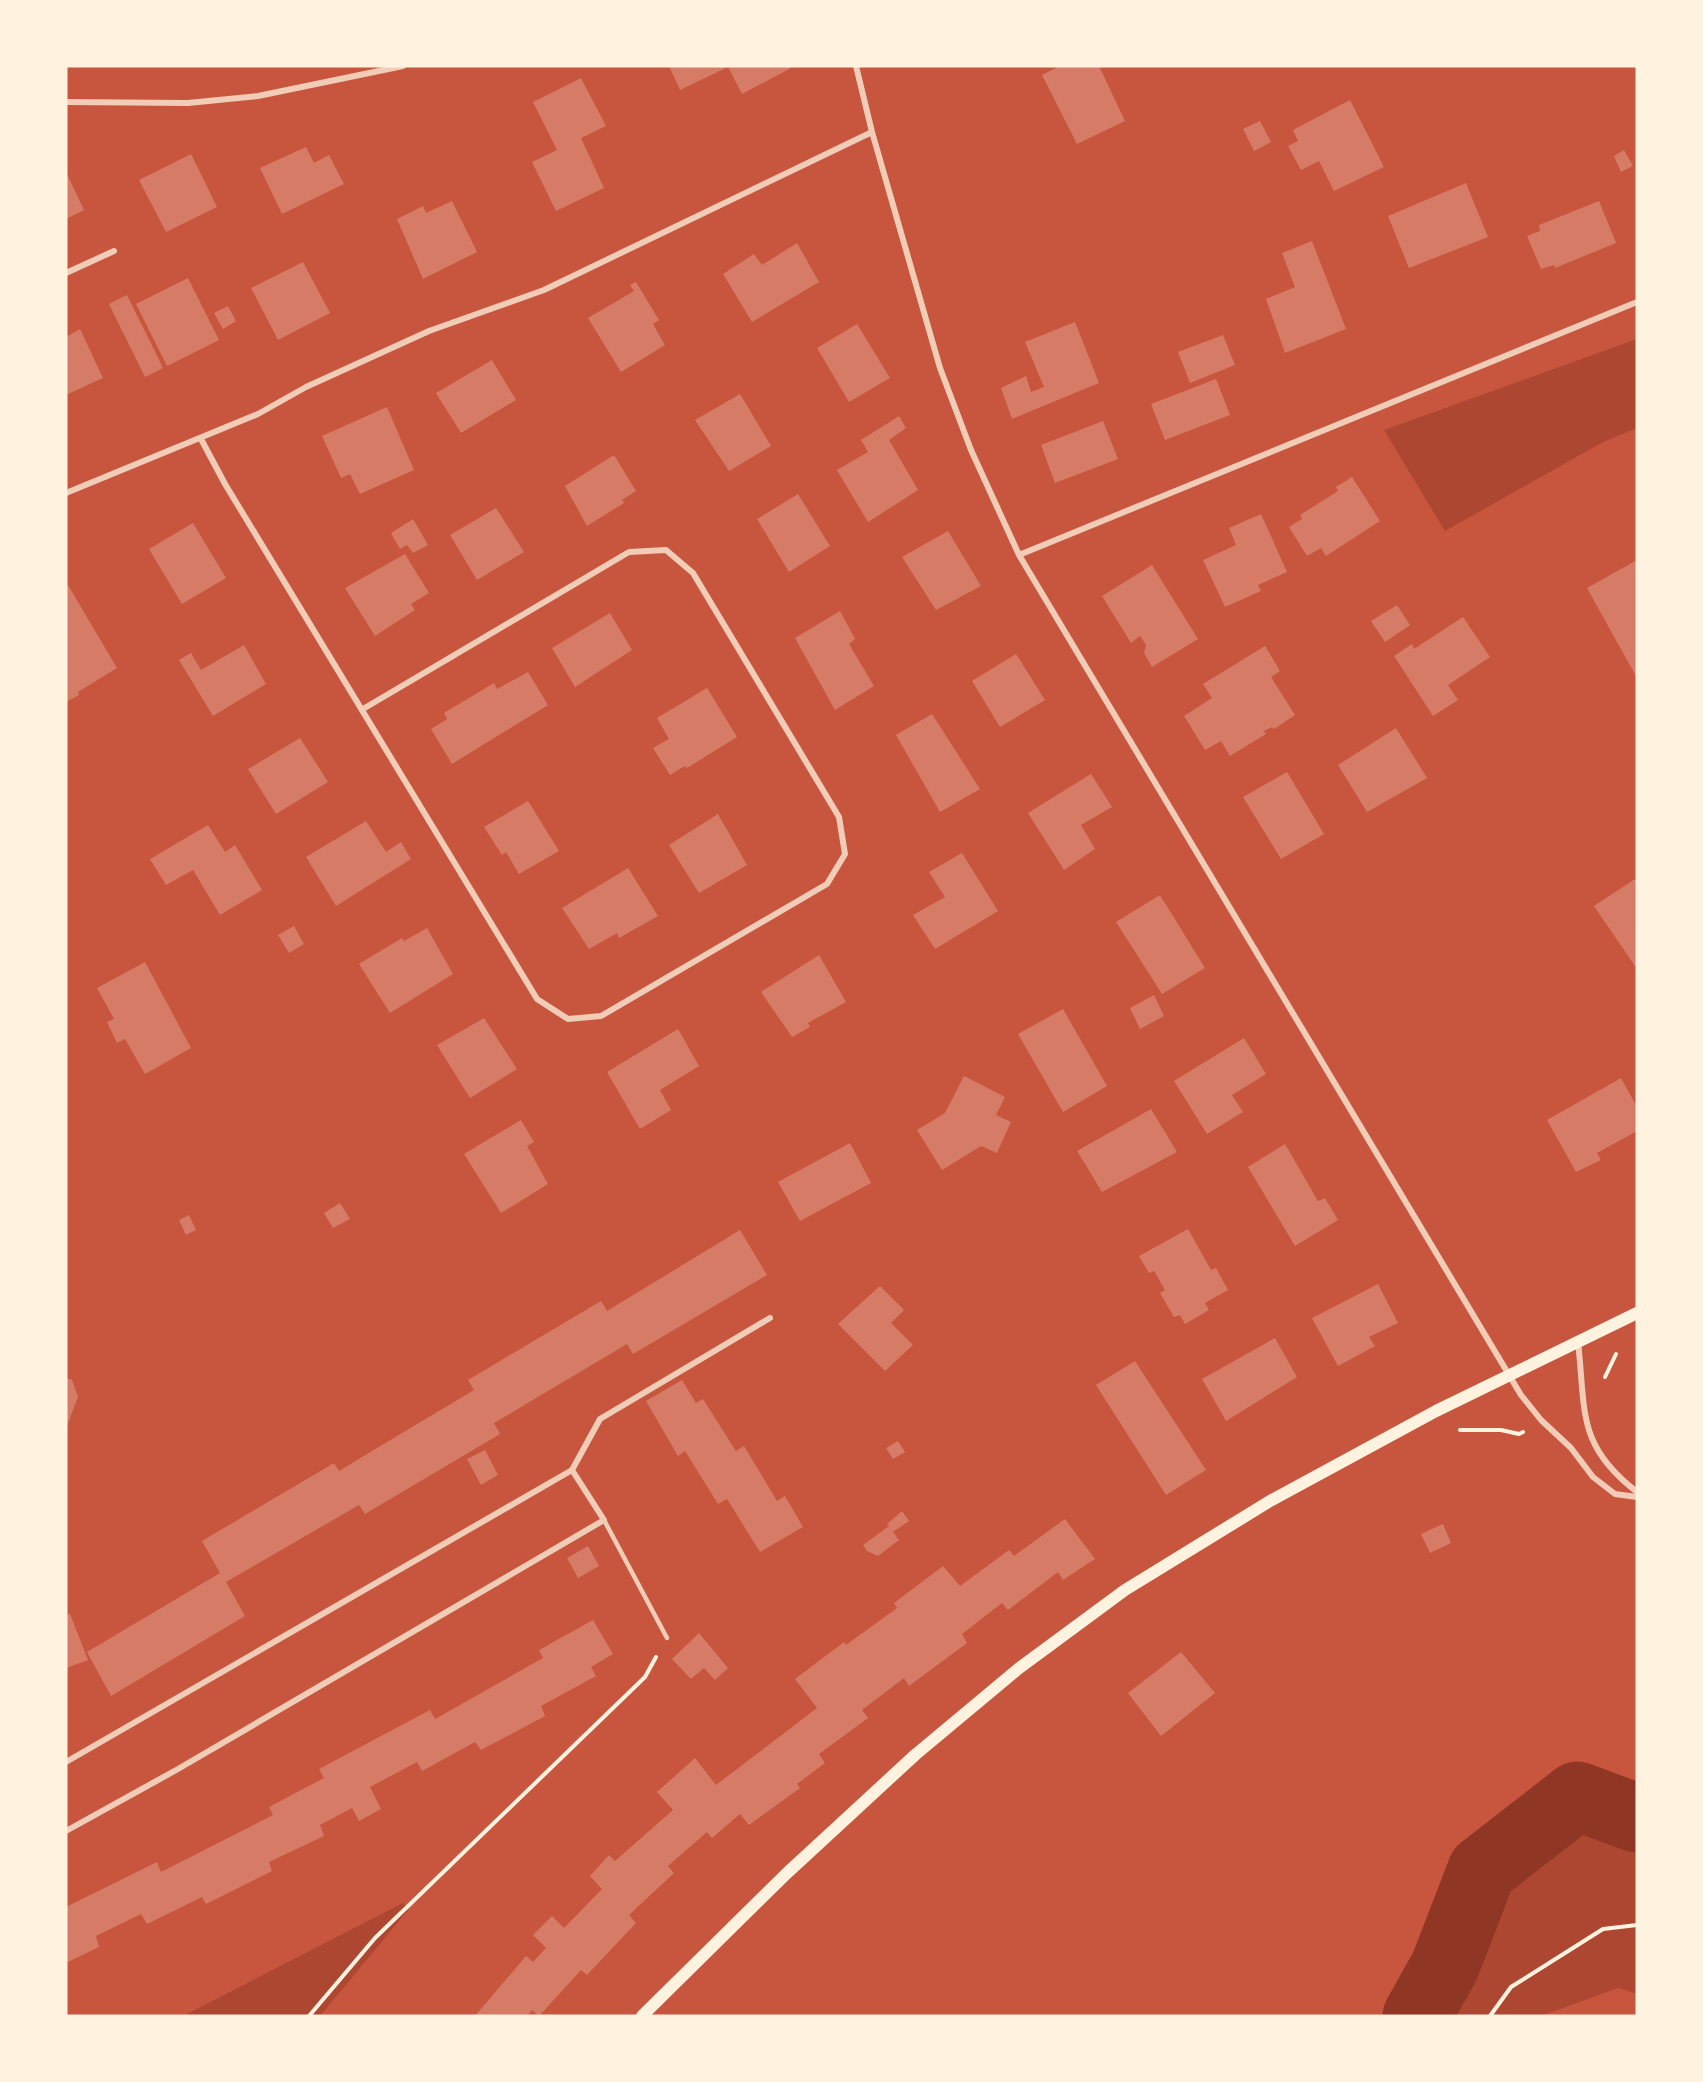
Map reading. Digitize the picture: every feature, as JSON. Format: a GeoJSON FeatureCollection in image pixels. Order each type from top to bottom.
{"type":"FeatureCollection","features":[{"type":"Feature","properties":{"kind":"main road"},"geometry":{"type":"LineString","coordinates":[[642,2016],[786,1874],[915,1755],[1018,1669],[1125,1590],[1270,1501],[1436,1411],[1637,1312]]}},
{"type":"Feature","properties":{"kind":"street"},"geometry":{"type":"LineString","coordinates":[[66,102],[188,103],[258,96],[403,66]]}},
{"type":"Feature","properties":{"kind":"street"},"geometry":{"type":"LineString","coordinates":[[856,66],[872,132],[940,368],[970,450],[1019,555],[1509,1376],[1540,1420],[1571,1448],[1593,1477],[1615,1494],[1637,1497]]}},
{"type":"Feature","properties":{"kind":"street"},"geometry":{"type":"LineString","coordinates":[[66,493],[258,414],[306,387],[429,330],[544,290],[872,132]]}},
{"type":"Feature","properties":{"kind":"street"},"geometry":{"type":"LineString","coordinates":[[66,273],[114,250]]}},
{"type":"Feature","properties":{"kind":"street"},"geometry":{"type":"LineString","coordinates":[[1019,555],[1637,302]]}},
{"type":"Feature","properties":{"kind":"street"},"geometry":{"type":"LineString","coordinates":[[201,439],[225,483],[537,999],[568,1018],[602,1016],[827,884],[845,854],[839,817],[693,573],[666,550],[629,552],[363,709]]}},
{"type":"Feature","properties":{"kind":"street"},"geometry":{"type":"LineString","coordinates":[[66,1762],[572,1470],[600,1419],[770,1318]]}},
{"type":"Feature","properties":{"kind":"street"},"geometry":{"type":"LineString","coordinates":[[1578,1342],[1582,1398],[1596,1451],[1616,1476],[1637,1492]]}},
{"type":"Feature","properties":{"kind":"street"},"geometry":{"type":"LineString","coordinates":[[66,1831],[158,1780],[604,1520],[572,1470]]}},
{"type":"Feature","properties":{"kind":"lane"},"geometry":{"type":"LineString","coordinates":[[604,1520],[667,1638]]}},
{"type":"Feature","properties":{"kind":"path"},"geometry":{"type":"LineString","coordinates":[[309,2016],[375,1938],[645,1677],[667,1638]]}},
{"type":"Feature","properties":{"kind":"path"},"geometry":{"type":"LineString","coordinates":[[1490,2016],[1511,1987],[1603,1929],[1637,1925]]}},
{"type":"Feature","properties":{"kind":"shaded area"},"geometry":{"type":"Polygon","coordinates":[[[1637,339],[1637,428],[1603,442],[1445,531],[1384,430],[1637,339]]]}},
{"type":"Feature","properties":{"kind":"shaded area"},"geometry":{"type":"Polygon","coordinates":[[[1577,1796],[1637,1818],[1637,1994],[1618,1988],[1541,2016],[1417,2016],[1445,1966],[1482,1870],[1577,1796]]]}},
{"type":"Feature","properties":{"kind":"shaded area"},"geometry":{"type":"Polygon","coordinates":[[[403,1903],[408,1910],[320,2016],[183,2016],[403,1903]]]}},
{"type":"Feature","properties":{"kind":"building"},"geometry":{"type":"Polygon","coordinates":[[[669,66],[789,66],[791,68],[742,94],[728,67],[680,90],[669,66]]]}},
{"type":"Feature","properties":{"kind":"building"},"geometry":{"type":"Polygon","coordinates":[[[1060,66],[1099,66],[1125,121],[1077,144],[1042,75],[1060,66]]]}},
{"type":"Feature","properties":{"kind":"building"},"geometry":{"type":"Polygon","coordinates":[[[581,78],[606,126],[581,138],[604,188],[556,211],[532,162],[557,150],[533,102],[581,78]]]}},
{"type":"Feature","properties":{"kind":"building"},"geometry":{"type":"Polygon","coordinates":[[[1350,100],[1384,167],[1334,191],[1319,161],[1301,170],[1288,146],[1298,141],[1293,130],[1350,100]]]}},
{"type":"Feature","properties":{"kind":"building"},"geometry":{"type":"Polygon","coordinates":[[[1260,121],[1271,142],[1254,151],[1243,129],[1260,121]]]}},
{"type":"Feature","properties":{"kind":"building"},"geometry":{"type":"Polygon","coordinates":[[[306,147],[314,163],[329,155],[344,184],[282,214],[260,168],[306,147]]]}},
{"type":"Feature","properties":{"kind":"building"},"geometry":{"type":"Polygon","coordinates":[[[1624,150],[1633,166],[1621,172],[1614,156],[1624,150]]]}},
{"type":"Feature","properties":{"kind":"building"},"geometry":{"type":"Polygon","coordinates":[[[191,154],[217,207],[166,232],[139,180],[191,154]]]}},
{"type":"Feature","properties":{"kind":"building"},"geometry":{"type":"Polygon","coordinates":[[[66,172],[84,210],[66,219],[66,172]]]}},
{"type":"Feature","properties":{"kind":"building"},"geometry":{"type":"Polygon","coordinates":[[[1466,183],[1488,237],[1409,268],[1388,216],[1466,183]]]}},
{"type":"Feature","properties":{"kind":"building"},"geometry":{"type":"Polygon","coordinates":[[[452,201],[477,252],[423,279],[397,219],[423,206],[426,213],[452,201]]]}},
{"type":"Feature","properties":{"kind":"building"},"geometry":{"type":"Polygon","coordinates":[[[1599,201],[1616,243],[1555,268],[1554,265],[1541,269],[1527,236],[1540,231],[1539,225],[1599,201]]]}},
{"type":"Feature","properties":{"kind":"building"},"geometry":{"type":"Polygon","coordinates":[[[1312,241],[1346,329],[1285,353],[1266,299],[1295,287],[1282,253],[1312,241]]]}},
{"type":"Feature","properties":{"kind":"building"},"geometry":{"type":"Polygon","coordinates":[[[797,243],[819,282],[752,322],[723,274],[754,254],[762,265],[797,243]]]}},
{"type":"Feature","properties":{"kind":"building"},"geometry":{"type":"Polygon","coordinates":[[[303,262],[330,313],[278,340],[251,288],[303,262]]]}},
{"type":"Feature","properties":{"kind":"building"},"geometry":{"type":"Polygon","coordinates":[[[188,278],[219,340],[167,366],[136,304],[188,278]]]}},
{"type":"Feature","properties":{"kind":"building"},"geometry":{"type":"Polygon","coordinates":[[[636,282],[659,320],[653,324],[665,345],[621,372],[588,318],[634,291],[630,285],[636,282]]]}},
{"type":"Feature","properties":{"kind":"building"},"geometry":{"type":"Polygon","coordinates":[[[127,295],[163,368],[145,377],[109,304],[127,295]]]}},
{"type":"Feature","properties":{"kind":"building"},"geometry":{"type":"Polygon","coordinates":[[[228,306],[236,321],[223,329],[214,313],[228,306]]]}},
{"type":"Feature","properties":{"kind":"building"},"geometry":{"type":"Polygon","coordinates":[[[1075,322],[1099,383],[1012,419],[1001,388],[1026,376],[1031,392],[1044,387],[1025,342],[1075,322]]]}},
{"type":"Feature","properties":{"kind":"building"},"geometry":{"type":"Polygon","coordinates":[[[857,324],[890,378],[849,402],[817,348],[857,324]]]}},
{"type":"Feature","properties":{"kind":"building"},"geometry":{"type":"Polygon","coordinates":[[[80,329],[103,378],[66,395],[66,337],[80,329]]]}},
{"type":"Feature","properties":{"kind":"building"},"geometry":{"type":"Polygon","coordinates":[[[1223,335],[1235,365],[1190,383],[1178,352],[1223,335]]]}},
{"type":"Feature","properties":{"kind":"building"},"geometry":{"type":"Polygon","coordinates":[[[492,360],[516,400],[461,433],[436,393],[492,360]]]}},
{"type":"Feature","properties":{"kind":"building"},"geometry":{"type":"Polygon","coordinates":[[[1216,379],[1230,415],[1165,440],[1151,404],[1216,379]]]}},
{"type":"Feature","properties":{"kind":"building"},"geometry":{"type":"Polygon","coordinates":[[[740,394],[771,446],[729,471],[695,420],[740,394]]]}},
{"type":"Feature","properties":{"kind":"building"},"geometry":{"type":"Polygon","coordinates":[[[387,407],[414,470],[360,494],[350,474],[341,478],[322,436],[387,407]]]}},
{"type":"Feature","properties":{"kind":"building"},"geometry":{"type":"Polygon","coordinates":[[[899,416],[906,428],[889,440],[918,490],[868,522],[837,470],[868,452],[861,440],[899,416]]]}},
{"type":"Feature","properties":{"kind":"building"},"geometry":{"type":"Polygon","coordinates":[[[1103,421],[1118,459],[1055,483],[1041,445],[1103,421]]]}},
{"type":"Feature","properties":{"kind":"building"},"geometry":{"type":"Polygon","coordinates":[[[614,455],[636,491],[622,500],[624,503],[587,526],[565,486],[614,455]]]}},
{"type":"Feature","properties":{"kind":"building"},"geometry":{"type":"Polygon","coordinates":[[[1352,477],[1380,521],[1326,556],[1321,548],[1307,556],[1289,527],[1302,519],[1300,515],[1338,491],[1336,487],[1352,477]]]}},
{"type":"Feature","properties":{"kind":"building"},"geometry":{"type":"Polygon","coordinates":[[[798,494],[830,546],[789,572],[757,519],[798,494]]]}},
{"type":"Feature","properties":{"kind":"building"},"geometry":{"type":"Polygon","coordinates":[[[496,508],[524,552],[477,580],[450,535],[496,508]]]}},
{"type":"Feature","properties":{"kind":"building"},"geometry":{"type":"Polygon","coordinates":[[[1261,514],[1287,572],[1258,585],[1261,591],[1225,607],[1203,560],[1236,545],[1229,528],[1261,514]]]}},
{"type":"Feature","properties":{"kind":"building"},"geometry":{"type":"Polygon","coordinates":[[[413,519],[428,545],[413,553],[407,545],[400,549],[391,533],[413,519]]]}},
{"type":"Feature","properties":{"kind":"building"},"geometry":{"type":"Polygon","coordinates":[[[193,523],[226,578],[182,604],[149,549],[193,523]]]}},
{"type":"Feature","properties":{"kind":"building"},"geometry":{"type":"Polygon","coordinates":[[[948,531],[981,586],[936,610],[902,557],[948,531]]]}},
{"type":"Feature","properties":{"kind":"building"},"geometry":{"type":"Polygon","coordinates":[[[405,554],[429,593],[411,604],[415,610],[375,636],[345,588],[405,554]]]}},
{"type":"Feature","properties":{"kind":"building"},"geometry":{"type":"Polygon","coordinates":[[[1637,560],[1637,678],[1587,588],[1637,560]]]}},
{"type":"Feature","properties":{"kind":"building"},"geometry":{"type":"Polygon","coordinates":[[[1152,565],[1198,639],[1152,667],[1144,653],[1146,645],[1140,636],[1131,643],[1102,596],[1152,565]]]}},
{"type":"Feature","properties":{"kind":"building"},"geometry":{"type":"Polygon","coordinates":[[[68,585],[117,668],[66,702],[66,587],[68,585]]]}},
{"type":"Feature","properties":{"kind":"building"},"geometry":{"type":"Polygon","coordinates":[[[1397,605],[1410,625],[1385,642],[1371,621],[1397,605]]]}},
{"type":"Feature","properties":{"kind":"building"},"geometry":{"type":"Polygon","coordinates":[[[840,611],[855,639],[849,644],[874,686],[835,710],[795,638],[840,611]]]}},
{"type":"Feature","properties":{"kind":"building"},"geometry":{"type":"Polygon","coordinates":[[[610,613],[632,650],[575,687],[552,648],[610,613]]]}},
{"type":"Feature","properties":{"kind":"building"},"geometry":{"type":"Polygon","coordinates":[[[1463,617],[1490,657],[1448,685],[1458,700],[1433,716],[1394,656],[1412,644],[1414,649],[1463,617]]]}},
{"type":"Feature","properties":{"kind":"building"},"geometry":{"type":"Polygon","coordinates":[[[244,645],[266,684],[213,716],[179,660],[191,653],[201,670],[244,645]]]}},
{"type":"Feature","properties":{"kind":"building"},"geometry":{"type":"Polygon","coordinates":[[[1265,646],[1280,671],[1271,677],[1295,715],[1274,729],[1272,727],[1264,731],[1266,734],[1230,756],[1221,741],[1205,750],[1184,716],[1212,698],[1203,684],[1265,646]]]}},
{"type":"Feature","properties":{"kind":"building"},"geometry":{"type":"Polygon","coordinates":[[[1016,654],[1045,700],[1000,727],[972,681],[1016,654]]]}},
{"type":"Feature","properties":{"kind":"building"},"geometry":{"type":"Polygon","coordinates":[[[528,672],[548,705],[452,764],[431,729],[447,719],[444,713],[494,683],[497,689],[528,672]]]}},
{"type":"Feature","properties":{"kind":"building"},"geometry":{"type":"Polygon","coordinates":[[[707,688],[737,737],[687,768],[685,766],[670,775],[653,748],[669,739],[657,718],[707,688]]]}},
{"type":"Feature","properties":{"kind":"building"},"geometry":{"type":"Polygon","coordinates":[[[932,714],[980,789],[940,812],[896,735],[932,714]]]}},
{"type":"Feature","properties":{"kind":"building"},"geometry":{"type":"Polygon","coordinates":[[[1396,728],[1427,778],[1367,812],[1338,765],[1396,728]]]}},
{"type":"Feature","properties":{"kind":"building"},"geometry":{"type":"Polygon","coordinates":[[[300,738],[328,782],[276,814],[248,769],[300,738]]]}},
{"type":"Feature","properties":{"kind":"building"},"geometry":{"type":"Polygon","coordinates":[[[1287,772],[1324,834],[1281,859],[1243,797],[1287,772]]]}},
{"type":"Feature","properties":{"kind":"building"},"geometry":{"type":"Polygon","coordinates":[[[1091,774],[1112,807],[1081,825],[1095,849],[1064,870],[1028,813],[1091,774]]]}},
{"type":"Feature","properties":{"kind":"building"},"geometry":{"type":"Polygon","coordinates":[[[528,801],[559,851],[519,874],[506,852],[502,855],[484,827],[528,801]]]}},
{"type":"Feature","properties":{"kind":"building"},"geometry":{"type":"Polygon","coordinates":[[[718,814],[747,865],[699,893],[669,845],[718,814]]]}},
{"type":"Feature","properties":{"kind":"building"},"geometry":{"type":"Polygon","coordinates":[[[366,821],[386,852],[401,842],[411,859],[336,906],[306,857],[366,821]]]}},
{"type":"Feature","properties":{"kind":"building"},"geometry":{"type":"Polygon","coordinates":[[[208,825],[225,852],[235,845],[262,890],[220,915],[193,870],[166,885],[150,859],[208,825]]]}},
{"type":"Feature","properties":{"kind":"building"},"geometry":{"type":"Polygon","coordinates":[[[962,853],[998,911],[935,949],[913,915],[945,897],[929,872],[962,853]]]}},
{"type":"Feature","properties":{"kind":"building"},"geometry":{"type":"Polygon","coordinates":[[[628,868],[658,916],[619,938],[617,933],[589,949],[562,908],[628,868]]]}},
{"type":"Feature","properties":{"kind":"building"},"geometry":{"type":"Polygon","coordinates":[[[1635,879],[1637,883],[1637,969],[1594,906],[1635,879]]]}},
{"type":"Feature","properties":{"kind":"building"},"geometry":{"type":"Polygon","coordinates":[[[1160,895],[1205,968],[1162,994],[1116,922],[1160,895]]]}},
{"type":"Feature","properties":{"kind":"building"},"geometry":{"type":"Polygon","coordinates":[[[294,926],[304,944],[289,953],[278,935],[294,926]]]}},
{"type":"Feature","properties":{"kind":"building"},"geometry":{"type":"Polygon","coordinates":[[[427,928],[453,974],[390,1013],[359,964],[402,938],[404,941],[427,928]]]}},
{"type":"Feature","properties":{"kind":"building"},"geometry":{"type":"Polygon","coordinates":[[[819,955],[846,1002],[808,1023],[810,1027],[792,1037],[761,992],[819,955]]]}},
{"type":"Feature","properties":{"kind":"building"},"geometry":{"type":"Polygon","coordinates":[[[145,962],[191,1048],[145,1074],[125,1039],[117,1043],[107,1022],[114,1019],[97,988],[145,962]]]}},
{"type":"Feature","properties":{"kind":"building"},"geometry":{"type":"Polygon","coordinates":[[[1154,995],[1164,1016],[1140,1029],[1130,1008],[1154,995]]]}},
{"type":"Feature","properties":{"kind":"building"},"geometry":{"type":"Polygon","coordinates":[[[1063,1009],[1107,1086],[1063,1112],[1018,1034],[1063,1009]]]}},
{"type":"Feature","properties":{"kind":"building"},"geometry":{"type":"Polygon","coordinates":[[[484,1018],[517,1069],[470,1098],[437,1045],[484,1018]]]}},
{"type":"Feature","properties":{"kind":"building"},"geometry":{"type":"Polygon","coordinates":[[[678,1029],[699,1066],[660,1090],[671,1110],[640,1129],[607,1072],[678,1029]]]}},
{"type":"Feature","properties":{"kind":"building"},"geometry":{"type":"Polygon","coordinates":[[[1244,1038],[1266,1074],[1232,1095],[1243,1112],[1207,1134],[1174,1081],[1244,1038]]]}},
{"type":"Feature","properties":{"kind":"building"},"geometry":{"type":"Polygon","coordinates":[[[964,1076],[1005,1097],[996,1115],[1011,1122],[997,1153],[981,1146],[942,1170],[917,1130],[945,1113],[964,1076]]]}},
{"type":"Feature","properties":{"kind":"building"},"geometry":{"type":"Polygon","coordinates":[[[1621,1078],[1637,1107],[1637,1131],[1597,1153],[1601,1160],[1576,1172],[1547,1120],[1621,1078]]]}},
{"type":"Feature","properties":{"kind":"building"},"geometry":{"type":"Polygon","coordinates":[[[1151,1109],[1177,1152],[1102,1192],[1077,1151],[1151,1109]]]}},
{"type":"Feature","properties":{"kind":"building"},"geometry":{"type":"Polygon","coordinates":[[[521,1120],[534,1142],[527,1146],[548,1184],[501,1213],[464,1154],[521,1120]]]}},
{"type":"Feature","properties":{"kind":"building"},"geometry":{"type":"Polygon","coordinates":[[[850,1143],[871,1183],[800,1221],[778,1182],[850,1143]]]}},
{"type":"Feature","properties":{"kind":"building"},"geometry":{"type":"Polygon","coordinates":[[[1285,1144],[1318,1201],[1325,1198],[1338,1220],[1295,1246],[1248,1167],[1285,1144]]]}},
{"type":"Feature","properties":{"kind":"building"},"geometry":{"type":"Polygon","coordinates":[[[340,1203],[350,1219],[333,1228],[324,1213],[340,1203]]]}},
{"type":"Feature","properties":{"kind":"building"},"geometry":{"type":"Polygon","coordinates":[[[189,1215],[196,1230],[186,1235],[179,1220],[189,1215]]]}},
{"type":"Feature","properties":{"kind":"building"},"geometry":{"type":"Polygon","coordinates":[[[1188,1229],[1211,1270],[1216,1268],[1228,1290],[1205,1303],[1209,1310],[1185,1324],[1180,1315],[1174,1317],[1160,1293],[1165,1290],[1154,1271],[1149,1273],[1139,1256],[1188,1229]]]}},
{"type":"Feature","properties":{"kind":"building"},"geometry":{"type":"Polygon","coordinates":[[[740,1230],[767,1275],[633,1354],[627,1344],[494,1423],[500,1434],[365,1514],[359,1505],[226,1582],[245,1616],[111,1696],[87,1652],[220,1573],[202,1541],[334,1463],[339,1471],[474,1390],[468,1380],[601,1301],[607,1311],[740,1230]]]}},
{"type":"Feature","properties":{"kind":"building"},"geometry":{"type":"Polygon","coordinates":[[[1378,1284],[1398,1323],[1369,1337],[1375,1346],[1338,1366],[1312,1318],[1378,1284]]]}},
{"type":"Feature","properties":{"kind":"building"},"geometry":{"type":"Polygon","coordinates":[[[880,1286],[904,1310],[891,1323],[913,1345],[885,1371],[838,1324],[880,1286]]]}},
{"type":"Feature","properties":{"kind":"building"},"geometry":{"type":"Polygon","coordinates":[[[1275,1338],[1297,1377],[1226,1421],[1202,1379],[1275,1338]]]}},
{"type":"Feature","properties":{"kind":"building"},"geometry":{"type":"Polygon","coordinates":[[[1135,1361],[1206,1470],[1166,1495],[1096,1385],[1135,1361]]]}},
{"type":"Feature","properties":{"kind":"building"},"geometry":{"type":"Polygon","coordinates":[[[66,1378],[72,1380],[78,1397],[66,1428],[66,1378]]]}},
{"type":"Feature","properties":{"kind":"building"},"geometry":{"type":"Polygon","coordinates":[[[682,1380],[696,1403],[703,1399],[736,1451],[744,1446],[777,1501],[785,1496],[803,1527],[760,1552],[727,1499],[718,1504],[685,1451],[678,1456],[646,1401],[682,1380]]]}},
{"type":"Feature","properties":{"kind":"building"},"geometry":{"type":"Polygon","coordinates":[[[898,1441],[905,1452],[893,1459],[886,1448],[898,1441]]]}},
{"type":"Feature","properties":{"kind":"building"},"geometry":{"type":"Polygon","coordinates":[[[485,1450],[498,1475],[481,1485],[467,1459],[485,1450]]]}},
{"type":"Feature","properties":{"kind":"building"},"geometry":{"type":"Polygon","coordinates":[[[902,1511],[909,1521],[893,1532],[899,1540],[878,1556],[867,1551],[863,1545],[889,1526],[887,1524],[902,1511]]]}},
{"type":"Feature","properties":{"kind":"building"},"geometry":{"type":"Polygon","coordinates":[[[1065,1519],[1095,1559],[1063,1580],[1058,1572],[1008,1610],[1002,1603],[962,1634],[967,1643],[909,1686],[904,1678],[862,1710],[868,1718],[819,1754],[825,1763],[797,1784],[800,1788],[749,1825],[740,1814],[712,1838],[707,1832],[668,1866],[674,1873],[629,1915],[636,1923],[587,1975],[581,1970],[539,2016],[532,2010],[527,2016],[475,2016],[526,1956],[533,1962],[546,1948],[533,1935],[552,1916],[564,1928],[602,1889],[590,1876],[609,1855],[615,1861],[673,1810],[657,1792],[695,1758],[716,1785],[817,1708],[795,1679],[844,1642],[846,1645],[897,1608],[894,1603],[943,1566],[960,1586],[1009,1550],[1014,1556],[1065,1519]]]}},
{"type":"Feature","properties":{"kind":"building"},"geometry":{"type":"Polygon","coordinates":[[[1443,1524],[1451,1543],[1430,1553],[1421,1534],[1443,1524]]]}},
{"type":"Feature","properties":{"kind":"building"},"geometry":{"type":"Polygon","coordinates":[[[588,1546],[599,1566],[578,1578],[567,1558],[588,1546]]]}},
{"type":"Feature","properties":{"kind":"building"},"geometry":{"type":"Polygon","coordinates":[[[70,1614],[88,1660],[66,1668],[66,1615],[70,1614]]]}},
{"type":"Feature","properties":{"kind":"building"},"geometry":{"type":"Polygon","coordinates":[[[593,1620],[613,1654],[591,1667],[596,1676],[541,1706],[545,1716],[481,1750],[475,1742],[422,1771],[417,1762],[370,1787],[381,1809],[359,1821],[352,1808],[320,1825],[324,1836],[269,1862],[272,1871],[206,1904],[202,1897],[147,1924],[141,1914],[96,1936],[99,1947],[66,1963],[66,1907],[157,1862],[161,1872],[273,1815],[269,1807],[324,1778],[319,1769],[430,1710],[435,1719],[543,1658],[539,1650],[593,1620]]]}},
{"type":"Feature","properties":{"kind":"building"},"geometry":{"type":"Polygon","coordinates":[[[699,1633],[728,1668],[715,1680],[704,1668],[691,1679],[672,1659],[699,1633]]]}},
{"type":"Feature","properties":{"kind":"building"},"geometry":{"type":"Polygon","coordinates":[[[1181,1652],[1215,1693],[1161,1736],[1128,1693],[1181,1652]]]}},
{"type":"Feature","properties":{"kind":"waterway"},"geometry":{"type":"LineString","coordinates":[[1417,2016],[1445,1966],[1482,1870],[1577,1796],[1637,1818]]}}]}
